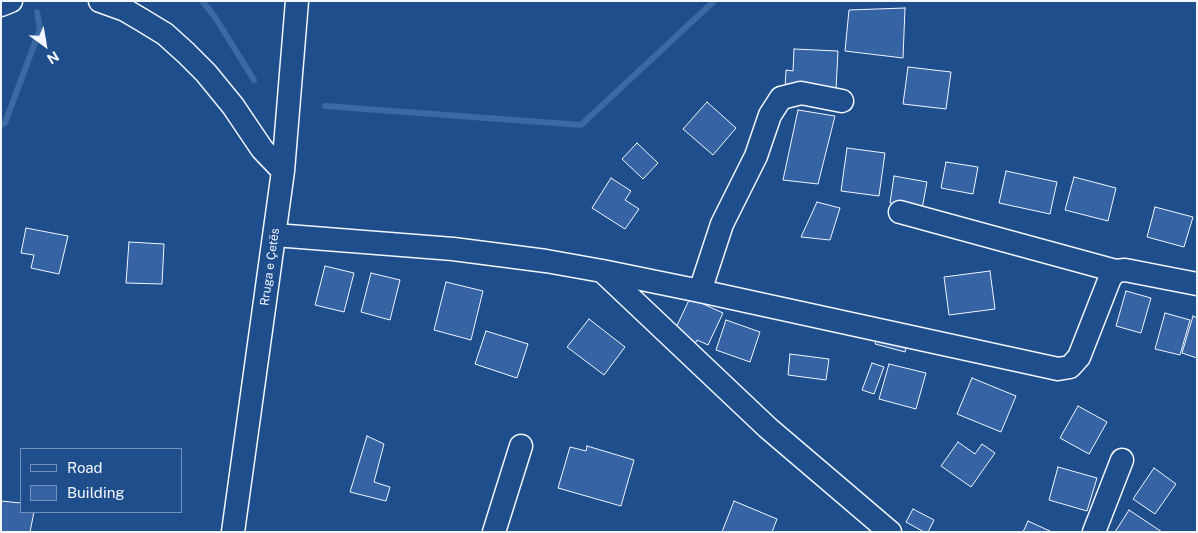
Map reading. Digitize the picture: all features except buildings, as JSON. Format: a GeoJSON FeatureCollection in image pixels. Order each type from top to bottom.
{"type":"FeatureCollection","features":[{"type":"Feature","properties":{"kind":"street"},"geometry":{"type":"LineString","coordinates":[[1,4],[11,1]]}},
{"type":"Feature","properties":{"kind":"street"},"geometry":{"type":"LineString","coordinates":[[100,1],[124,10],[142,20],[165,34],[186,53],[206,73],[233,106],[262,149],[283,171]]}},
{"type":"Feature","properties":{"kind":"street","name":"Rruga e Çetës"},"geometry":{"type":"LineString","coordinates":[[233,532],[283,171],[298,1]]}},
{"type":"Feature","properties":{"kind":"street"},"geometry":{"type":"LineString","coordinates":[[700,291],[722,224],[756,156],[770,115],[781,98],[801,93],[842,101]]}},
{"type":"Feature","properties":{"kind":"street"},"geometry":{"type":"LineString","coordinates":[[900,212],[1116,271],[1125,270],[1197,284]]}},
{"type":"Feature","properties":{"kind":"street"},"geometry":{"type":"LineString","coordinates":[[275,235],[453,249],[546,261],[700,291],[1058,369],[1070,366],[1079,357],[1110,278],[1116,271]]}},
{"type":"Feature","properties":{"kind":"street"},"geometry":{"type":"LineString","coordinates":[[602,271],[768,428],[890,532]]}},
{"type":"Feature","properties":{"kind":"street"},"geometry":{"type":"LineString","coordinates":[[494,532],[521,446]]}},
{"type":"Feature","properties":{"kind":"street"},"geometry":{"type":"LineString","coordinates":[[1094,532],[1122,460]]}},
{"type":"Feature","properties":{"kind":"waterway"},"geometry":{"type":"LineString","coordinates":[[202,1],[215,17],[254,80]]}},
{"type":"Feature","properties":{"kind":"waterway"},"geometry":{"type":"LineString","coordinates":[[325,106],[581,125],[714,1]]}},
{"type":"Feature","properties":{"kind":"waterway"},"geometry":{"type":"LineString","coordinates":[[1,125],[5,123],[40,29],[37,12]]}}]}
